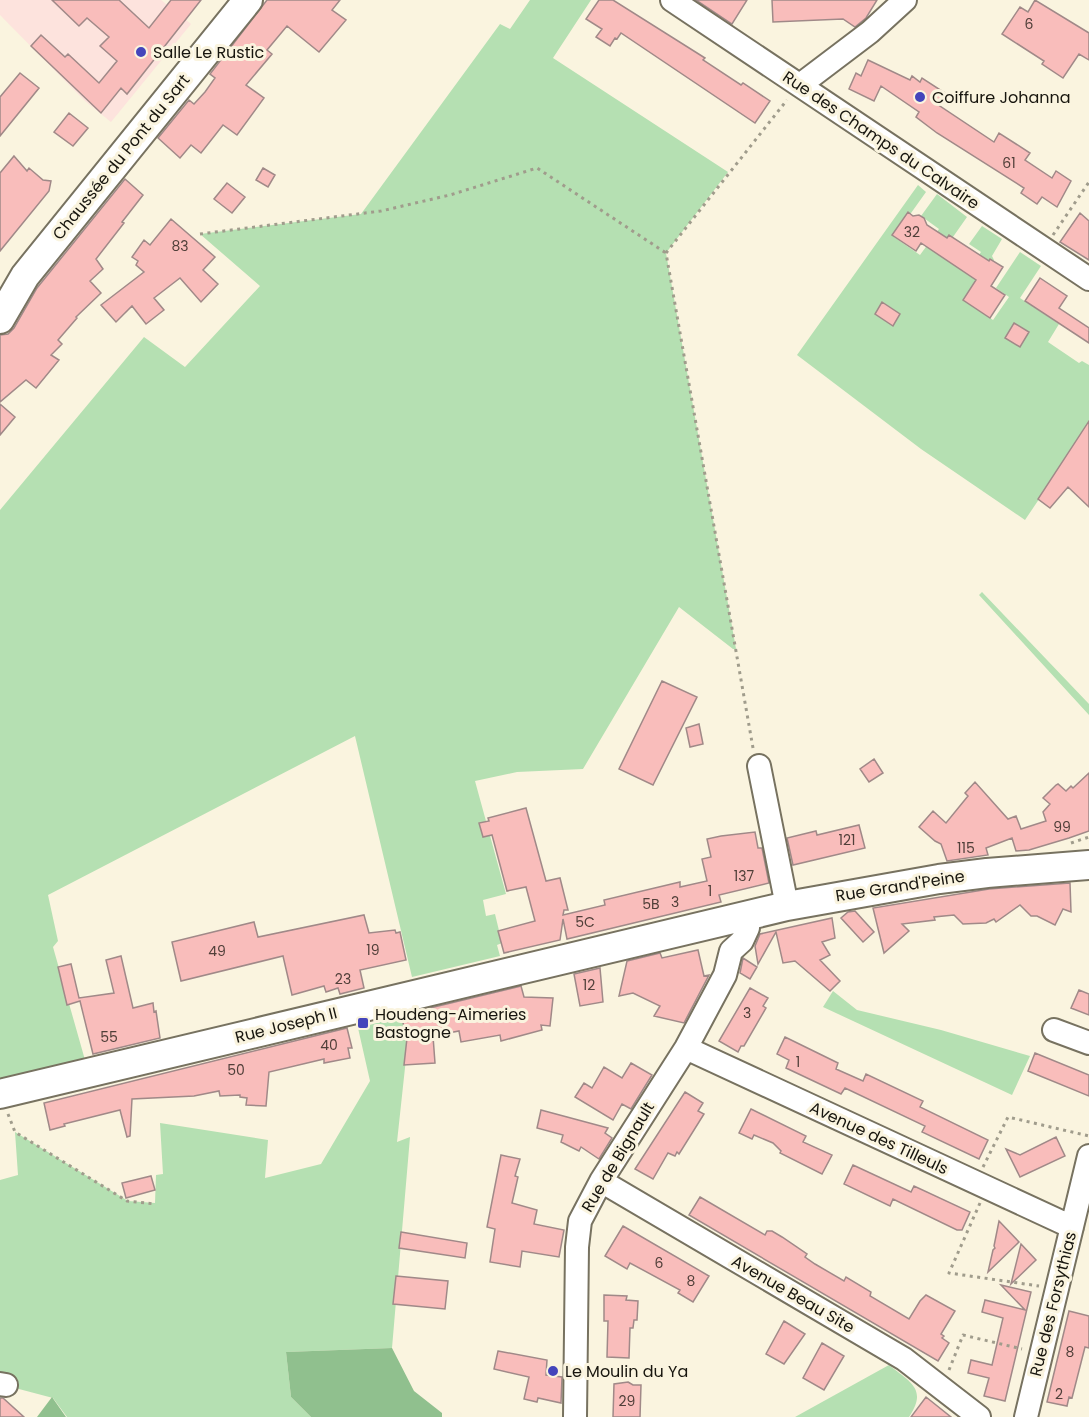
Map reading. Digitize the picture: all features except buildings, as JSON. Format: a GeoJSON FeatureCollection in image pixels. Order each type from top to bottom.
{"type":"FeatureCollection","features":[{"type":"Feature","properties":{"kind":"main road","name":"Chaussée du Pont du Sart"},"geometry":{"type":"LineString","coordinates":[[0,277],[225,0]]}},
{"type":"Feature","properties":{"kind":"main road","name":"Chaussée du Pont du Sart"},"geometry":{"type":"LineString","coordinates":[[2,303],[248,0]]}},
{"type":"Feature","properties":{"kind":"main road","name":"Rue Grand'Peine"},"geometry":{"type":"LineString","coordinates":[[712,923],[889,886],[1089,865]]}},
{"type":"Feature","properties":{"kind":"main road","name":"Rue Joseph II"},"geometry":{"type":"LineString","coordinates":[[1,1094],[712,923]]}},
{"type":"Feature","properties":{"kind":"street"},"geometry":{"type":"LineString","coordinates":[[2,303],[236,0]]}},
{"type":"Feature","properties":{"kind":"street","name":"Rue des Champs du Calvaire"},"geometry":{"type":"LineString","coordinates":[[672,0],[1089,279]]}},
{"type":"Feature","properties":{"kind":"street"},"geometry":{"type":"LineString","coordinates":[[800,85],[870,32],[905,0]]}},
{"type":"Feature","properties":{"kind":"street"},"geometry":{"type":"LineString","coordinates":[[759,766],[787,906]]}},
{"type":"Feature","properties":{"kind":"street","name":"Rue de Bignault"},"geometry":{"type":"LineString","coordinates":[[575,1417],[580,1221],[601,1181],[686,1048],[725,975],[731,951],[742,941],[748,928],[747,915]]}},
{"type":"Feature","properties":{"kind":"street"},"geometry":{"type":"LineString","coordinates":[[712,923],[713,936],[719,947],[731,951]]}},
{"type":"Feature","properties":{"kind":"street"},"geometry":{"type":"LineString","coordinates":[[1054,1030],[1089,1043]]}},
{"type":"Feature","properties":{"kind":"street","name":"Avenue des Tilleuls"},"geometry":{"type":"LineString","coordinates":[[686,1048],[981,1185],[1077,1235]]}},
{"type":"Feature","properties":{"kind":"street","name":"Rue des Forsythias"},"geometry":{"type":"LineString","coordinates":[[1026,1417],[1057,1289],[1077,1235],[1089,1156]]}},
{"type":"Feature","properties":{"kind":"street","name":"Avenue Beau Site"},"geometry":{"type":"LineString","coordinates":[[601,1181],[904,1359],[980,1417]]}},
{"type":"Feature","properties":{"kind":"path"},"geometry":{"type":"LineString","coordinates":[[666,253],[800,85]]}},
{"type":"Feature","properties":{"kind":"path"},"geometry":{"type":"LineString","coordinates":[[200,234],[381,212],[450,195],[537,168],[666,253],[755,762],[759,766]]}},
{"type":"Feature","properties":{"kind":"path"},"geometry":{"type":"LineString","coordinates":[[1044,248],[1089,182]]}},
{"type":"Feature","properties":{"kind":"path"},"geometry":{"type":"LineString","coordinates":[[1,1094],[15,1132],[128,1201],[155,1204]]}},
{"type":"Feature","properties":{"kind":"path"},"geometry":{"type":"LineString","coordinates":[[1057,1289],[949,1273],[1008,1117],[1089,1136]]}},
{"type":"Feature","properties":{"kind":"path"},"geometry":{"type":"LineString","coordinates":[[942,1388],[963,1335],[1041,1354]]}},
{"type":"Feature","properties":{"kind":"shaded area"},"geometry":{"type":"Polygon","coordinates":[[[0,0],[161,0],[191,24],[111,122],[85,101],[0,15],[0,0]]]}},
{"type":"Feature","properties":{"kind":"green space"},"geometry":{"type":"Polygon","coordinates":[[[530,0],[591,0],[553,58],[728,172],[666,253],[736,649],[679,607],[583,769],[517,772],[475,781],[506,894],[483,900],[486,916],[495,914],[502,943],[497,945],[500,956],[412,977],[355,736],[48,895],[58,941],[53,947],[85,1060],[0,1079],[0,510],[144,337],[185,367],[260,286],[200,234],[361,214],[500,24],[510,29],[530,0]]]}},
{"type":"Feature","properties":{"kind":"green space"},"geometry":{"type":"Polygon","coordinates":[[[918,185],[926,192],[894,237],[920,255],[939,229],[921,216],[937,194],[967,217],[941,254],[967,272],[981,252],[969,244],[982,226],[1002,239],[992,256],[994,260],[967,302],[993,320],[1009,297],[996,288],[1020,252],[1041,266],[1020,298],[1059,324],[1048,342],[1079,363],[1082,361],[1089,365],[1089,425],[1025,520],[921,449],[797,355],[918,185]]]}},
{"type":"Feature","properties":{"kind":"green space"},"geometry":{"type":"Polygon","coordinates":[[[982,592],[1089,704],[1089,715],[979,595],[982,592]]]}},
{"type":"Feature","properties":{"kind":"green space"},"geometry":{"type":"Polygon","coordinates":[[[833,991],[857,1010],[941,1030],[1030,1056],[1012,1095],[823,1007],[833,991]]]}},
{"type":"Feature","properties":{"kind":"green space"},"geometry":{"type":"Polygon","coordinates":[[[403,1016],[408,1040],[397,1142],[410,1137],[392,1348],[286,1352],[291,1397],[311,1417],[67,1417],[53,1398],[0,1384],[0,1180],[18,1175],[15,1132],[128,1201],[155,1203],[156,1175],[163,1174],[160,1123],[268,1140],[265,1178],[321,1164],[370,1081],[358,1028],[403,1016]]]}},
{"type":"Feature","properties":{"kind":"green space"},"geometry":{"type":"Polygon","coordinates":[[[392,1348],[414,1391],[442,1413],[442,1417],[311,1417],[291,1397],[286,1352],[392,1348]]]}},
{"type":"Feature","properties":{"kind":"green space"},"geometry":{"type":"Polygon","coordinates":[[[889,1365],[910,1382],[917,1393],[917,1399],[909,1417],[795,1417],[889,1365]]]}},
{"type":"Feature","properties":{"kind":"green space"},"geometry":{"type":"Polygon","coordinates":[[[52,1397],[66,1417],[37,1417],[52,1397]]]}},
{"type":"Feature","properties":{"kind":"place","name":"Salle Le Rustic"},"geometry":{"type":"Point","coordinates":[141,52]}},
{"type":"Feature","properties":{"kind":"place","name":"Coiffure Johanna"},"geometry":{"type":"Point","coordinates":[920,97]}},
{"type":"Feature","properties":{"kind":"place","name":"Houdeng-Aimeries Bastogne"},"geometry":{"type":"Point","coordinates":[363,1023]}},
{"type":"Feature","properties":{"kind":"place","name":"Le Moulin du Ya"},"geometry":{"type":"Point","coordinates":[553,1371]}}]}
